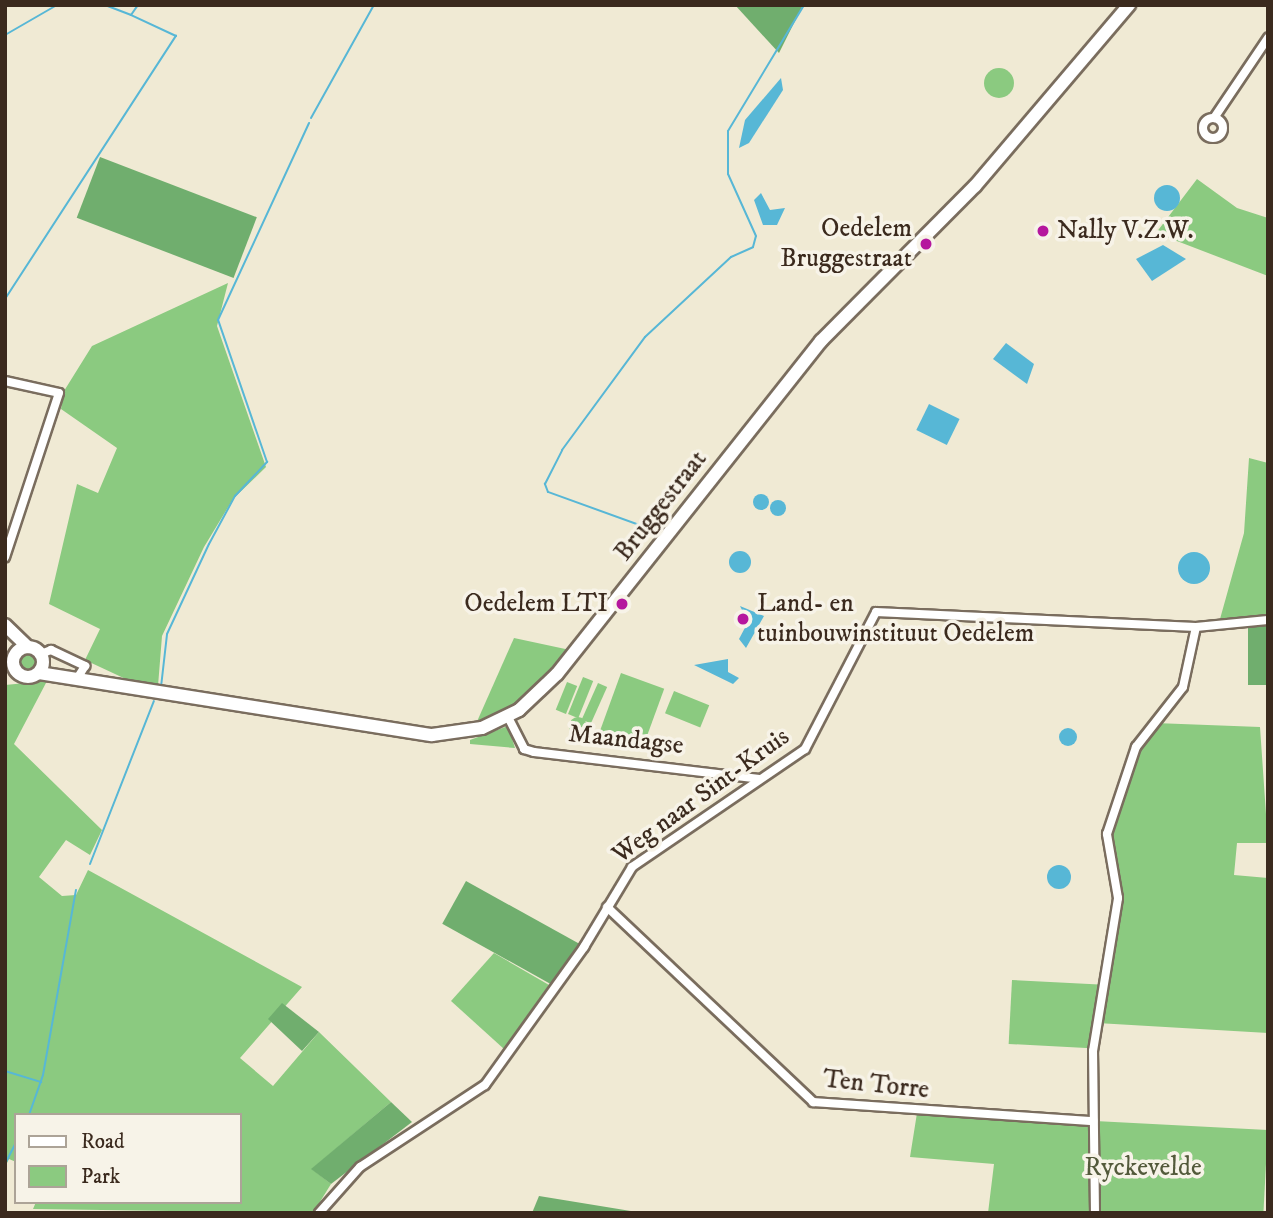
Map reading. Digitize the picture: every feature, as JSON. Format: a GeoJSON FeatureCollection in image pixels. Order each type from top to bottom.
{"type":"FeatureCollection","features":[{"type":"Feature","properties":{"kind":"main road","name":"Bruggestraat"},"geometry":{"type":"LineString","coordinates":[[41,662],[83,678],[412,734],[452,735],[508,717],[557,674],[838,322],[975,186],[1129,5]]}},
{"type":"Feature","properties":{"kind":"main road"},"geometry":{"type":"LineString","coordinates":[[5,625],[16,657],[12,675]]}},
{"type":"Feature","properties":{"kind":"main road"},"geometry":{"type":"LineString","coordinates":[[5,632],[16,657]]}},
{"type":"Feature","properties":{"kind":"main road"},"geometry":{"type":"LineString","coordinates":[[16,657],[41,662]]}},
{"type":"Feature","properties":{"kind":"main road"},"geometry":{"type":"LineString","coordinates":[[12,675],[41,662]]}},
{"type":"Feature","properties":{"kind":"street"},"geometry":{"type":"LineString","coordinates":[[1214,118],[1268,38]]}},
{"type":"Feature","properties":{"kind":"street"},"geometry":{"type":"LineString","coordinates":[[5,381],[60,393],[5,557]]}},
{"type":"Feature","properties":{"kind":"street","name":"Weg naar Sint-Kruis"},"geometry":{"type":"LineString","coordinates":[[318,1213],[336,1187],[379,1153],[485,1086],[632,867],[805,749],[876,612],[1196,627],[1268,620]]}},
{"type":"Feature","properties":{"kind":"street"},"geometry":{"type":"LineString","coordinates":[[1095,1213],[1095,1027],[1118,898],[1108,853],[1110,823],[1136,747],[1183,687],[1196,627]]}},
{"type":"Feature","properties":{"kind":"street"},"geometry":{"type":"LineString","coordinates":[[41,662],[51,650],[85,666],[83,678]]}},
{"type":"Feature","properties":{"kind":"street","name":"Maandagse"},"geometry":{"type":"LineString","coordinates":[[508,717],[524,749],[534,752],[759,779]]}},
{"type":"Feature","properties":{"kind":"street","name":"Ten Torre"},"geometry":{"type":"LineString","coordinates":[[607,907],[813,1102],[1093,1121]]}},
{"type":"Feature","properties":{"kind":"green space"},"geometry":{"type":"Polygon","coordinates":[[[735,5],[803,5],[779,53],[735,5]]]}},
{"type":"Feature","properties":{"kind":"green space"},"geometry":{"type":"Polygon","coordinates":[[[999,68],[1010,72],[1014,83],[1010,94],[999,98],[988,94],[984,83],[988,72],[999,68]]]}},
{"type":"Feature","properties":{"kind":"green space"},"geometry":{"type":"Polygon","coordinates":[[[100,157],[257,217],[234,278],[77,218],[100,157]]]}},
{"type":"Feature","properties":{"kind":"green space"},"geometry":{"type":"Polygon","coordinates":[[[1197,179],[1237,208],[1268,218],[1268,276],[1156,233],[1197,179]]]}},
{"type":"Feature","properties":{"kind":"green space"},"geometry":{"type":"Polygon","coordinates":[[[228,283],[217,326],[266,467],[233,499],[204,547],[162,636],[158,686],[130,681],[85,660],[100,629],[49,604],[77,484],[98,493],[117,448],[61,409],[64,391],[92,346],[228,283]]]}},
{"type":"Feature","properties":{"kind":"green space"},"geometry":{"type":"Polygon","coordinates":[[[1249,458],[1268,463],[1268,620],[1220,619],[1244,533],[1249,458]]]}},
{"type":"Feature","properties":{"kind":"green space"},"geometry":{"type":"Polygon","coordinates":[[[1248,621],[1268,621],[1268,685],[1248,685],[1248,621]]]}},
{"type":"Feature","properties":{"kind":"green space"},"geometry":{"type":"Polygon","coordinates":[[[514,638],[570,650],[515,705],[475,726],[514,638]]]}},
{"type":"Feature","properties":{"kind":"green space"},"geometry":{"type":"Polygon","coordinates":[[[28,654],[34,656],[34,668],[28,670],[22,668],[20,662],[22,656],[28,654]]]}},
{"type":"Feature","properties":{"kind":"green space"},"geometry":{"type":"Polygon","coordinates":[[[621,673],[664,689],[642,749],[599,733],[621,673]]]}},
{"type":"Feature","properties":{"kind":"green space"},"geometry":{"type":"Polygon","coordinates":[[[583,677],[593,681],[578,718],[568,714],[583,677]]]}},
{"type":"Feature","properties":{"kind":"green space"},"geometry":{"type":"Polygon","coordinates":[[[47,681],[14,744],[102,830],[90,855],[66,840],[39,877],[62,896],[76,895],[88,870],[302,987],[240,1058],[273,1086],[319,1032],[391,1102],[312,1169],[331,1184],[313,1213],[33,1209],[35,1204],[242,1204],[242,1113],[14,1113],[14,1161],[9,1159],[5,1167],[5,685],[47,681]]]}},
{"type":"Feature","properties":{"kind":"green space"},"geometry":{"type":"Polygon","coordinates":[[[567,682],[577,686],[566,714],[556,710],[567,682]]]}},
{"type":"Feature","properties":{"kind":"green space"},"geometry":{"type":"Polygon","coordinates":[[[598,683],[607,687],[591,724],[582,720],[598,683]]]}},
{"type":"Feature","properties":{"kind":"green space"},"geometry":{"type":"Polygon","coordinates":[[[674,691],[709,705],[700,727],[665,713],[674,691]]]}},
{"type":"Feature","properties":{"kind":"green space"},"geometry":{"type":"Polygon","coordinates":[[[574,717],[582,717],[587,726],[585,733],[574,735],[569,730],[569,722],[574,717]]]}},
{"type":"Feature","properties":{"kind":"green space"},"geometry":{"type":"Polygon","coordinates":[[[1155,723],[1260,727],[1268,843],[1237,843],[1234,875],[1268,878],[1268,1033],[1097,1023],[1117,920],[1108,841],[1133,759],[1155,723]]]}},
{"type":"Feature","properties":{"kind":"green space"},"geometry":{"type":"Polygon","coordinates":[[[508,726],[515,748],[470,744],[470,740],[508,726]]]}},
{"type":"Feature","properties":{"kind":"green space"},"geometry":{"type":"Polygon","coordinates":[[[466,881],[579,944],[555,986],[442,924],[466,881]]]}},
{"type":"Feature","properties":{"kind":"green space"},"geometry":{"type":"Polygon","coordinates":[[[494,953],[549,985],[504,1049],[451,1001],[494,953]]]}},
{"type":"Feature","properties":{"kind":"green space"},"geometry":{"type":"Polygon","coordinates":[[[1012,980],[1099,985],[1096,1048],[1009,1044],[1012,980]]]}},
{"type":"Feature","properties":{"kind":"green space"},"geometry":{"type":"Polygon","coordinates":[[[282,1003],[319,1032],[302,1051],[268,1019],[282,1003]]]}},
{"type":"Feature","properties":{"kind":"green space"},"geometry":{"type":"Polygon","coordinates":[[[391,1102],[412,1122],[331,1184],[311,1169],[391,1102]]]}},
{"type":"Feature","properties":{"kind":"green space"},"geometry":{"type":"Polygon","coordinates":[[[917,1113],[1090,1124],[1093,1213],[988,1213],[994,1164],[910,1157],[917,1113]]]}},
{"type":"Feature","properties":{"kind":"green space","name":"Ryckevelde"},"geometry":{"type":"Polygon","coordinates":[[[1095,1121],[1268,1130],[1263,1213],[1090,1213],[1095,1121]]]}},
{"type":"Feature","properties":{"kind":"green space"},"geometry":{"type":"Polygon","coordinates":[[[539,1196],[643,1213],[532,1213],[539,1196]]]}},
{"type":"Feature","properties":{"kind":"water"},"geometry":{"type":"Polygon","coordinates":[[[781,78],[783,90],[749,143],[739,148],[745,120],[781,78]]]}},
{"type":"Feature","properties":{"kind":"water"},"geometry":{"type":"Polygon","coordinates":[[[1167,185],[1176,189],[1180,198],[1176,207],[1167,211],[1158,207],[1154,198],[1158,189],[1167,185]]]}},
{"type":"Feature","properties":{"kind":"water"},"geometry":{"type":"Polygon","coordinates":[[[761,193],[770,210],[785,208],[777,225],[763,225],[754,200],[761,193]]]}},
{"type":"Feature","properties":{"kind":"water"},"geometry":{"type":"Polygon","coordinates":[[[1163,245],[1186,259],[1152,281],[1136,259],[1163,245]]]}},
{"type":"Feature","properties":{"kind":"water"},"geometry":{"type":"Polygon","coordinates":[[[1006,343],[1034,364],[1027,384],[993,359],[1006,343]]]}},
{"type":"Feature","properties":{"kind":"water"},"geometry":{"type":"Polygon","coordinates":[[[929,404],[960,419],[947,445],[916,430],[929,404]]]}},
{"type":"Feature","properties":{"kind":"water"},"geometry":{"type":"Polygon","coordinates":[[[758,494],[764,494],[769,502],[767,508],[758,510],[753,505],[753,499],[758,494]]]}},
{"type":"Feature","properties":{"kind":"water"},"geometry":{"type":"Polygon","coordinates":[[[775,500],[781,500],[786,508],[784,514],[775,516],[770,511],[770,505],[775,500]]]}},
{"type":"Feature","properties":{"kind":"water"},"geometry":{"type":"Polygon","coordinates":[[[740,551],[750,558],[751,562],[744,572],[740,573],[730,566],[729,562],[736,552],[740,551]]]}},
{"type":"Feature","properties":{"kind":"water"},"geometry":{"type":"Polygon","coordinates":[[[1194,552],[1205,557],[1210,568],[1205,579],[1194,584],[1183,579],[1178,568],[1183,557],[1194,552]]]}},
{"type":"Feature","properties":{"kind":"water"},"geometry":{"type":"Polygon","coordinates":[[[740,606],[764,616],[746,648],[739,639],[748,622],[740,606]]]}},
{"type":"Feature","properties":{"kind":"water"},"geometry":{"type":"Polygon","coordinates":[[[728,659],[728,672],[739,678],[733,684],[694,665],[728,659]]]}},
{"type":"Feature","properties":{"kind":"water"},"geometry":{"type":"Polygon","coordinates":[[[1068,728],[1074,731],[1077,737],[1074,743],[1068,746],[1062,743],[1059,737],[1062,731],[1068,728]]]}},
{"type":"Feature","properties":{"kind":"water"},"geometry":{"type":"Polygon","coordinates":[[[1059,865],[1068,868],[1071,877],[1068,886],[1059,889],[1050,886],[1047,877],[1050,868],[1059,865]]]}},
{"type":"Feature","properties":{"kind":"waterway"},"geometry":{"type":"LineString","coordinates":[[5,35],[57,5]]}},
{"type":"Feature","properties":{"kind":"waterway"},"geometry":{"type":"LineString","coordinates":[[105,5],[131,15],[138,5]]}},
{"type":"Feature","properties":{"kind":"waterway"},"geometry":{"type":"LineString","coordinates":[[311,118],[374,5]]}},
{"type":"Feature","properties":{"kind":"waterway"},"geometry":{"type":"LineString","coordinates":[[656,531],[548,492],[545,484],[562,450],[645,337],[731,257],[753,247],[756,236],[728,174],[728,131],[804,5]]}},
{"type":"Feature","properties":{"kind":"waterway"},"geometry":{"type":"LineString","coordinates":[[5,299],[176,36],[131,15]]}},
{"type":"Feature","properties":{"kind":"waterway"},"geometry":{"type":"LineString","coordinates":[[161,687],[167,634],[209,544],[235,496],[267,462],[218,320],[309,123]]}},
{"type":"Feature","properties":{"kind":"waterway"},"geometry":{"type":"LineString","coordinates":[[90,864],[154,701]]}},
{"type":"Feature","properties":{"kind":"waterway"},"geometry":{"type":"LineString","coordinates":[[30,1113],[43,1075],[76,890]]}},
{"type":"Feature","properties":{"kind":"waterway"},"geometry":{"type":"LineString","coordinates":[[5,1071],[41,1082]]}},
{"type":"Feature","properties":{"kind":"waterway"},"geometry":{"type":"LineString","coordinates":[[5,1164],[14,1146]]}},
{"type":"Feature","properties":{"kind":"place","name":"Nally V.Z.W."},"geometry":{"type":"Point","coordinates":[1043,231]}},
{"type":"Feature","properties":{"kind":"place","name":"Oedelem Bruggestraat"},"geometry":{"type":"Point","coordinates":[926,244]}},
{"type":"Feature","properties":{"kind":"place","name":"Oedelem LTI"},"geometry":{"type":"Point","coordinates":[622,604]}},
{"type":"Feature","properties":{"kind":"place","name":"Land- en tuinbouwinstituut Oedelem"},"geometry":{"type":"Point","coordinates":[743,619]}}]}
